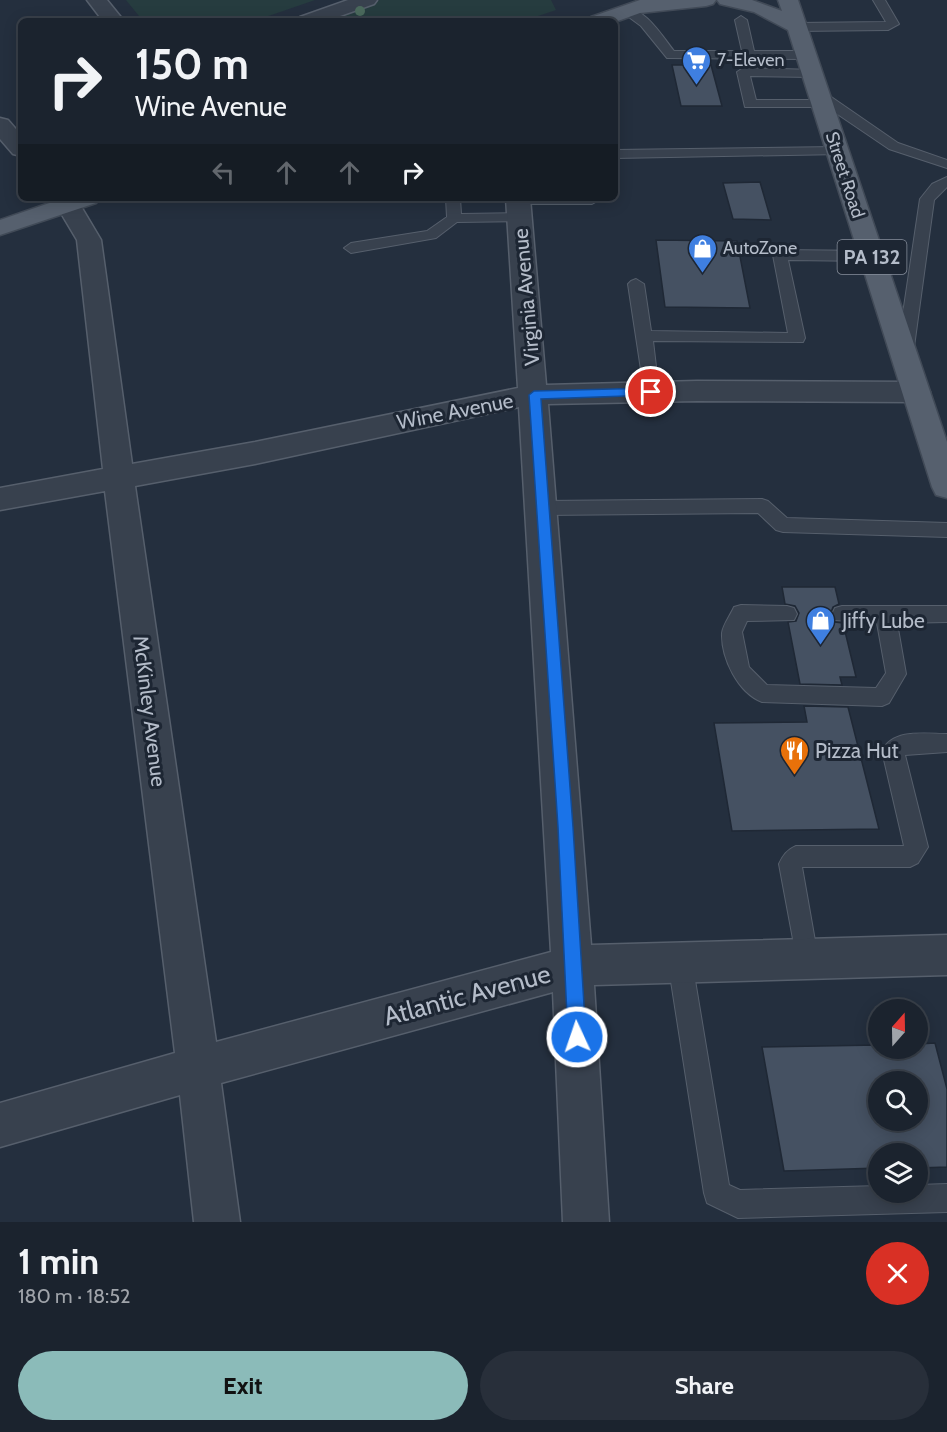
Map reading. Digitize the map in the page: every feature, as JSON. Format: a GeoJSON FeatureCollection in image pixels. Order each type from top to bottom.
{"type":"FeatureCollection","features":[{"type":"Feature","properties":{"kind":"main road"},"geometry":{"type":"LineString","coordinates":[[606,18],[658,0]]}},
{"type":"Feature","properties":{"kind":"main road"},"geometry":{"type":"LineString","coordinates":[[636,6],[706,0]]}},
{"type":"Feature","properties":{"kind":"main road"},"geometry":{"type":"LineString","coordinates":[[727,0],[761,8],[796,27]]}},
{"type":"Feature","properties":{"kind":"main road","name":"Street Road"},"geometry":{"type":"LineString","coordinates":[[788,0],[916,392],[939,437],[947,487]]}},
{"type":"Feature","properties":{"kind":"main road"},"geometry":{"type":"LineString","coordinates":[[0,228],[71,201]]}},
{"type":"Feature","properties":{"kind":"street"},"geometry":{"type":"LineString","coordinates":[[97,0],[112,18]]}},
{"type":"Feature","properties":{"kind":"street"},"geometry":{"type":"LineString","coordinates":[[316,18],[367,0]]}},
{"type":"Feature","properties":{"kind":"street","name":"McKinley Avenue"},"geometry":{"type":"LineString","coordinates":[[74,201],[89,240],[199,1068],[217,1222]]}},
{"type":"Feature","properties":{"kind":"street","name":"Virginia Avenue"},"geometry":{"type":"LineString","coordinates":[[519,205],[543,508],[574,966],[586,1222]]}},
{"type":"Feature","properties":{"kind":"street","name":"Wine Avenue"},"geometry":{"type":"LineString","coordinates":[[0,499],[255,453],[534,395],[651,392],[916,392]]}},
{"type":"Feature","properties":{"kind":"street","name":"Atlantic Avenue"},"geometry":{"type":"LineString","coordinates":[[0,1125],[199,1068],[574,966],[947,955]]}},
{"type":"Feature","properties":{"kind":"lane"},"geometry":{"type":"LineString","coordinates":[[796,27],[888,26],[893,24],[879,0]]}},
{"type":"Feature","properties":{"kind":"lane"},"geometry":{"type":"LineString","coordinates":[[636,6],[645,23],[671,55],[749,55],[815,82],[896,150],[920,159],[947,164]]}},
{"type":"Feature","properties":{"kind":"lane"},"geometry":{"type":"LineString","coordinates":[[741,20],[749,55]]}},
{"type":"Feature","properties":{"kind":"lane"},"geometry":{"type":"LineString","coordinates":[[743,72],[815,82],[750,104],[743,72]]}},
{"type":"Feature","properties":{"kind":"lane"},"geometry":{"type":"LineString","coordinates":[[618,154],[837,151]]}},
{"type":"Feature","properties":{"kind":"lane"},"geometry":{"type":"LineString","coordinates":[[904,357],[927,199],[937,187],[947,181]]}},
{"type":"Feature","properties":{"kind":"lane"},"geometry":{"type":"LineString","coordinates":[[453,201],[454,218]]}},
{"type":"Feature","properties":{"kind":"lane"},"geometry":{"type":"LineString","coordinates":[[351,248],[431,235],[454,218],[519,205],[577,201]]}},
{"type":"Feature","properties":{"kind":"lane"},"geometry":{"type":"LineString","coordinates":[[644,336],[797,338],[780,255],[872,256]]}},
{"type":"Feature","properties":{"kind":"lane"},"geometry":{"type":"LineString","coordinates":[[636,284],[651,392]]}},
{"type":"Feature","properties":{"kind":"lane"},"geometry":{"type":"LineString","coordinates":[[543,508],[762,506],[783,525],[947,530]]}},
{"type":"Feature","properties":{"kind":"lane"},"geometry":{"type":"LineString","coordinates":[[787,614],[741,613],[732,632],[740,671],[762,693],[882,697],[896,674],[886,615]]}},
{"type":"Feature","properties":{"kind":"lane"},"geometry":{"type":"LineString","coordinates":[[842,614],[947,614]]}},
{"type":"Feature","properties":{"kind":"lane"},"geometry":{"type":"LineString","coordinates":[[806,958],[790,864],[796,857],[910,856],[917,847],[893,751],[903,744],[947,742]]}},
{"type":"Feature","properties":{"kind":"lane"},"geometry":{"type":"LineString","coordinates":[[680,962],[717,1192],[738,1204],[946,1203]]}},
{"type":"Feature","properties":{"kind":"green space"},"geometry":{"type":"Polygon","coordinates":[[[126,0],[315,0],[263,18],[141,18],[126,0]]]}},
{"type":"Feature","properties":{"kind":"green space"},"geometry":{"type":"Polygon","coordinates":[[[380,0],[551,0],[556,10],[532,18],[328,18],[380,0]]]}},
{"type":"Feature","properties":{"kind":"building","name":"7-Eleven"},"geometry":{"type":"Polygon","coordinates":[[[672,65],[711,65],[722,106],[681,106],[672,65]]]}},
{"type":"Feature","properties":{"kind":"building"},"geometry":{"type":"Polygon","coordinates":[[[760,182],[771,220],[733,219],[723,183],[760,182]]]}},
{"type":"Feature","properties":{"kind":"building","name":"AutoZone"},"geometry":{"type":"Polygon","coordinates":[[[656,240],[737,241],[750,308],[665,307],[656,240]]]}},
{"type":"Feature","properties":{"kind":"building","name":"Jiffy Lube"},"geometry":{"type":"Polygon","coordinates":[[[782,587],[835,587],[839,604],[833,607],[830,615],[835,622],[843,623],[856,677],[840,677],[842,685],[800,684],[788,622],[796,621],[799,613],[795,606],[785,604],[782,587]]]}},
{"type":"Feature","properties":{"kind":"building","name":"Pizza Hut"},"geometry":{"type":"Polygon","coordinates":[[[804,706],[848,707],[879,829],[732,831],[714,723],[807,722],[804,706]]]}},
{"type":"Feature","properties":{"kind":"building"},"geometry":{"type":"Polygon","coordinates":[[[928,1043],[935,1043],[947,1089],[947,1167],[928,1168],[928,1143],[868,1143],[868,1168],[784,1171],[762,1047],[868,1045],[868,1059],[928,1059],[928,1043]]]}},
{"type":"Feature","properties":{"kind":"place","name":"7-Eleven"},"geometry":{"type":"Point","coordinates":[696,86]}},
{"type":"Feature","properties":{"kind":"place","name":"AutoZone"},"geometry":{"type":"Point","coordinates":[702,274]}},
{"type":"Feature","properties":{"kind":"place","name":"Jiffy Lube"},"geometry":{"type":"Point","coordinates":[821,646]}},
{"type":"Feature","properties":{"kind":"place","name":"Pizza Hut"},"geometry":{"type":"Point","coordinates":[794,776]}},
{"type":"Feature","properties":{"kind":"route"},"geometry":{"type":"LineString","coordinates":[[577,1037],[565,827],[534,395],[651,392]]}}]}
